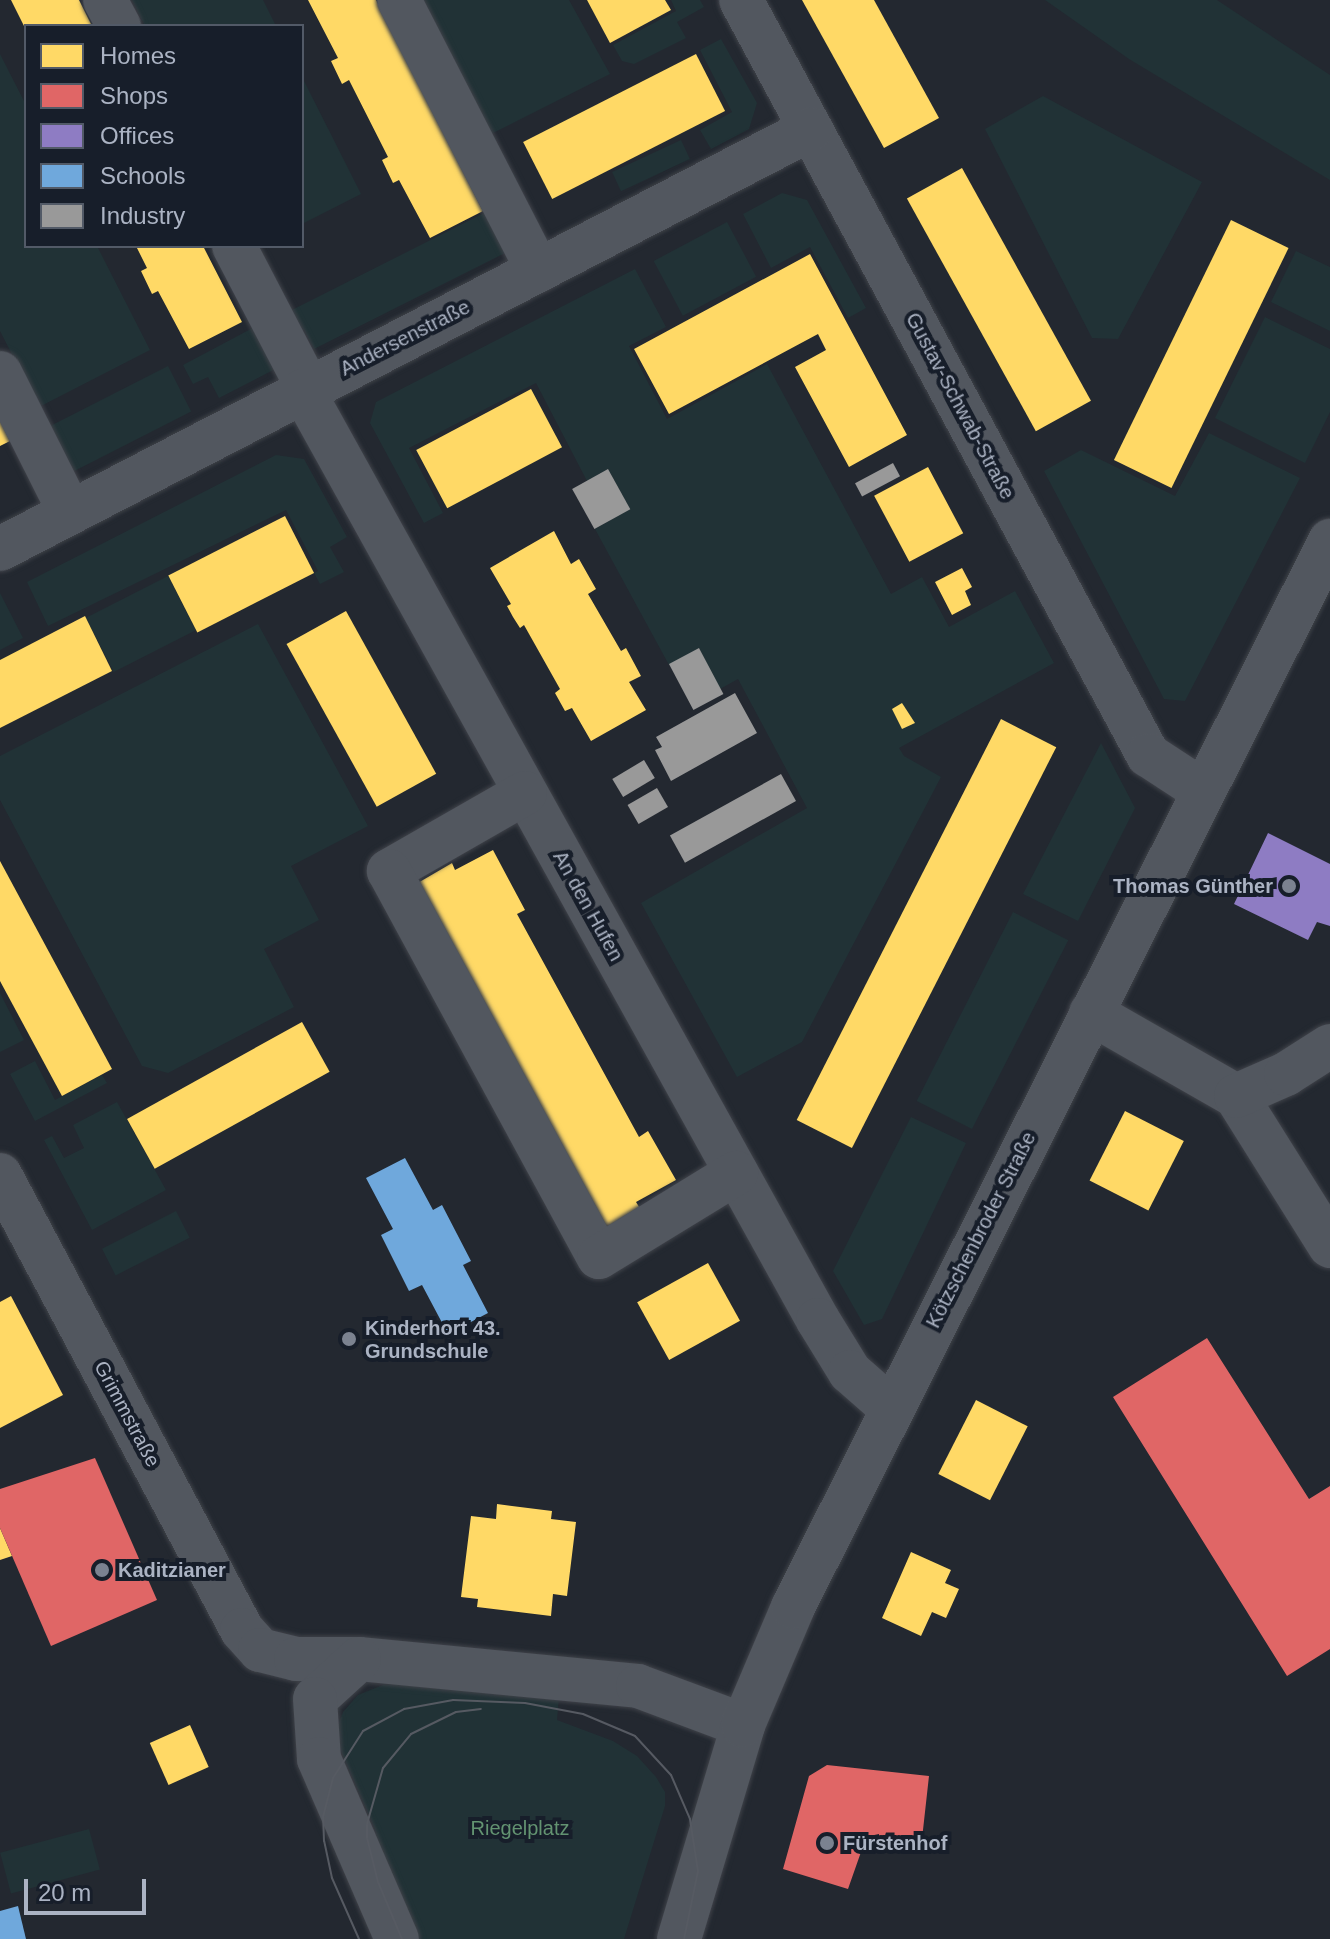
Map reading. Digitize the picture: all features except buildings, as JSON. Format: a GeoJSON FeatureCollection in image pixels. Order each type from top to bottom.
{"type":"FeatureCollection","features":[{"type":"Feature","properties":{"kind":"street"},"geometry":{"type":"LineString","coordinates":[[105,0],[118,24]]}},
{"type":"Feature","properties":{"kind":"street"},"geometry":{"type":"LineString","coordinates":[[399,0],[538,270]]}},
{"type":"Feature","properties":{"kind":"street","name":"Gustav-Schwab-Straße"},"geometry":{"type":"LineString","coordinates":[[741,0],[1148,755],[1203,791]]}},
{"type":"Feature","properties":{"kind":"street","name":"Andersenstraße"},"geometry":{"type":"LineString","coordinates":[[0,549],[811,129]]}},
{"type":"Feature","properties":{"kind":"street","name":"An den Hufen"},"geometry":{"type":"LineString","coordinates":[[235,248],[305,390],[736,1173],[850,1372],[891,1408]]}},
{"type":"Feature","properties":{"kind":"street"},"geometry":{"type":"LineString","coordinates":[[0,373],[70,512]]}},
{"type":"Feature","properties":{"kind":"street","name":"Kötzschenbroder Straße"},"geometry":{"type":"LineString","coordinates":[[679,1939],[743,1725],[793,1607],[1330,541]]}},
{"type":"Feature","properties":{"kind":"street"},"geometry":{"type":"LineString","coordinates":[[525,793],[389,871],[599,1257],[736,1173]]}},
{"type":"Feature","properties":{"kind":"street"},"geometry":{"type":"LineString","coordinates":[[1091,1013],[1236,1096],[1330,1246]]}},
{"type":"Feature","properties":{"kind":"street"},"geometry":{"type":"LineString","coordinates":[[1236,1096],[1286,1074],[1330,1046]]}},
{"type":"Feature","properties":{"kind":"street","name":"Grimmstraße"},"geometry":{"type":"LineString","coordinates":[[0,1175],[242,1630],[260,1650],[296,1659],[359,1659]]}},
{"type":"Feature","properties":{"kind":"street"},"geometry":{"type":"LineString","coordinates":[[397,1939],[319,1759],[315,1699],[359,1659],[638,1686],[743,1725]]}},
{"type":"Feature","properties":{"kind":"green space"},"geometry":{"type":"Polygon","coordinates":[[[132,0],[263,0],[275,24],[144,24],[132,0]]]}},
{"type":"Feature","properties":{"kind":"green space"},"geometry":{"type":"Polygon","coordinates":[[[420,0],[569,0],[610,74],[489,135],[420,0]]]}},
{"type":"Feature","properties":{"kind":"green space"},"geometry":{"type":"Polygon","coordinates":[[[671,0],[700,0],[704,7],[677,22],[686,38],[634,64],[622,61],[613,45],[676,11],[671,0]]]}},
{"type":"Feature","properties":{"kind":"green space"},"geometry":{"type":"Polygon","coordinates":[[[1045,0],[1217,0],[1330,75],[1330,180],[1129,59],[1045,0]]]}},
{"type":"Feature","properties":{"kind":"green space"},"geometry":{"type":"Polygon","coordinates":[[[721,39],[757,103],[749,129],[711,149],[700,130],[732,112],[700,50],[721,39]]]}},
{"type":"Feature","properties":{"kind":"green space"},"geometry":{"type":"Polygon","coordinates":[[[0,54],[24,101],[24,248],[98,248],[150,350],[39,407],[0,331],[0,54]]]}},
{"type":"Feature","properties":{"kind":"green space"},"geometry":{"type":"Polygon","coordinates":[[[304,81],[361,194],[304,223],[304,81]]]}},
{"type":"Feature","properties":{"kind":"green space"},"geometry":{"type":"Polygon","coordinates":[[[1043,96],[1202,182],[1118,339],[1092,338],[985,129],[1043,96]]]}},
{"type":"Feature","properties":{"kind":"green space"},"geometry":{"type":"Polygon","coordinates":[[[681,140],[690,159],[621,191],[612,172],[681,140]]]}},
{"type":"Feature","properties":{"kind":"green space"},"geometry":{"type":"Polygon","coordinates":[[[782,193],[807,200],[866,308],[848,318],[810,247],[771,268],[743,214],[782,193]]]}},
{"type":"Feature","properties":{"kind":"green space"},"geometry":{"type":"Polygon","coordinates":[[[490,210],[511,250],[314,349],[304,330],[294,335],[284,314],[490,210]]]}},
{"type":"Feature","properties":{"kind":"green space"},"geometry":{"type":"Polygon","coordinates":[[[727,222],[756,277],[683,316],[654,261],[727,222]]]}},
{"type":"Feature","properties":{"kind":"green space"},"geometry":{"type":"Polygon","coordinates":[[[1296,251],[1330,267],[1330,331],[1271,302],[1296,251]]]}},
{"type":"Feature","properties":{"kind":"green space"},"geometry":{"type":"Polygon","coordinates":[[[635,269],[666,327],[629,346],[667,419],[767,364],[891,594],[922,577],[949,627],[1015,591],[1054,663],[899,748],[904,756],[941,777],[802,1042],[737,1077],[641,903],[807,808],[738,679],[720,689],[699,648],[669,665],[595,529],[630,509],[608,469],[587,481],[536,383],[409,448],[443,513],[424,523],[370,423],[376,402],[635,269]]]}},
{"type":"Feature","properties":{"kind":"green space"},"geometry":{"type":"Polygon","coordinates":[[[1265,317],[1330,349],[1330,412],[1305,463],[1215,418],[1265,317]]]}},
{"type":"Feature","properties":{"kind":"green space"},"geometry":{"type":"Polygon","coordinates":[[[260,324],[281,366],[219,398],[208,377],[193,384],[183,365],[260,324]]]}},
{"type":"Feature","properties":{"kind":"green space"},"geometry":{"type":"Polygon","coordinates":[[[168,366],[191,411],[70,473],[47,428],[168,366]]]}},
{"type":"Feature","properties":{"kind":"green space"},"geometry":{"type":"Polygon","coordinates":[[[1209,433],[1300,478],[1185,701],[1164,699],[1044,471],[1081,450],[1175,496],[1209,433]]]}},
{"type":"Feature","properties":{"kind":"green space"},"geometry":{"type":"Polygon","coordinates":[[[276,455],[304,459],[347,537],[330,547],[344,572],[320,584],[314,573],[318,571],[286,510],[48,626],[27,582],[276,455]]]}},
{"type":"Feature","properties":{"kind":"green space"},"geometry":{"type":"Polygon","coordinates":[[[168,576],[196,630],[114,672],[86,618],[168,576]]]}},
{"type":"Feature","properties":{"kind":"green space"},"geometry":{"type":"Polygon","coordinates":[[[0,593],[23,638],[0,650],[0,593]]]}},
{"type":"Feature","properties":{"kind":"green space"},"geometry":{"type":"Polygon","coordinates":[[[258,624],[368,826],[291,866],[319,920],[264,949],[294,1007],[168,1073],[142,1066],[0,800],[0,756],[258,624]]]}},
{"type":"Feature","properties":{"kind":"green space"},"geometry":{"type":"Polygon","coordinates":[[[1101,743],[1135,808],[1078,921],[1023,894],[1101,743]]]}},
{"type":"Feature","properties":{"kind":"green space"},"geometry":{"type":"Polygon","coordinates":[[[1013,912],[1068,940],[972,1129],[917,1101],[1013,912]]]}},
{"type":"Feature","properties":{"kind":"green space"},"geometry":{"type":"Polygon","coordinates":[[[0,993],[24,1040],[0,1052],[0,993]]]}},
{"type":"Feature","properties":{"kind":"green space"},"geometry":{"type":"Polygon","coordinates":[[[35,1061],[55,1100],[102,1075],[107,1083],[35,1121],[10,1074],[35,1061]]]}},
{"type":"Feature","properties":{"kind":"green space"},"geometry":{"type":"Polygon","coordinates":[[[117,1102],[166,1190],[92,1230],[44,1140],[52,1136],[64,1158],[84,1148],[73,1125],[117,1102]]]}},
{"type":"Feature","properties":{"kind":"green space"},"geometry":{"type":"Polygon","coordinates":[[[911,1117],[966,1143],[882,1319],[864,1325],[833,1271],[911,1117]]]}},
{"type":"Feature","properties":{"kind":"green space"},"geometry":{"type":"Polygon","coordinates":[[[176,1211],[190,1238],[116,1275],[102,1249],[176,1211]]]}},
{"type":"Feature","properties":{"kind":"green space","name":"Riegelplatz"},"geometry":{"type":"Polygon","coordinates":[[[407,1684],[559,1697],[557,1720],[613,1741],[637,1756],[656,1777],[665,1792],[665,1806],[624,1939],[415,1939],[380,1858],[375,1829],[334,1735],[343,1712],[358,1695],[383,1685],[407,1684]]]}},
{"type":"Feature","properties":{"kind":"green space"},"geometry":{"type":"Polygon","coordinates":[[[89,1829],[100,1870],[11,1893],[0,1853],[89,1829]]]}},
{"type":"Feature","properties":{"kind":"tram line"},"geometry":{"type":"LineString","coordinates":[[359,1939],[332,1878],[324,1841],[323,1817],[333,1778],[363,1731],[404,1709],[453,1700],[525,1703],[583,1714],[635,1736],[671,1775],[690,1819],[698,1871],[684,1939]]}},
{"type":"Feature","properties":{"kind":"tram line"},"geometry":{"type":"LineString","coordinates":[[402,1939],[378,1882],[367,1838],[367,1824],[383,1768],[411,1734],[456,1712],[481,1709]]}},
{"type":"Feature","properties":{"kind":"place","name":"Thomas Günther"},"geometry":{"type":"Point","coordinates":[1289,886]}},
{"type":"Feature","properties":{"kind":"place","name":"Kinderhort 43. Grundschule"},"geometry":{"type":"Point","coordinates":[349,1339]}},
{"type":"Feature","properties":{"kind":"place","name":"Kaditzianer"},"geometry":{"type":"Point","coordinates":[102,1570]}},
{"type":"Feature","properties":{"kind":"place","name":"Fürstenhof"},"geometry":{"type":"Point","coordinates":[827,1843]}}]}
